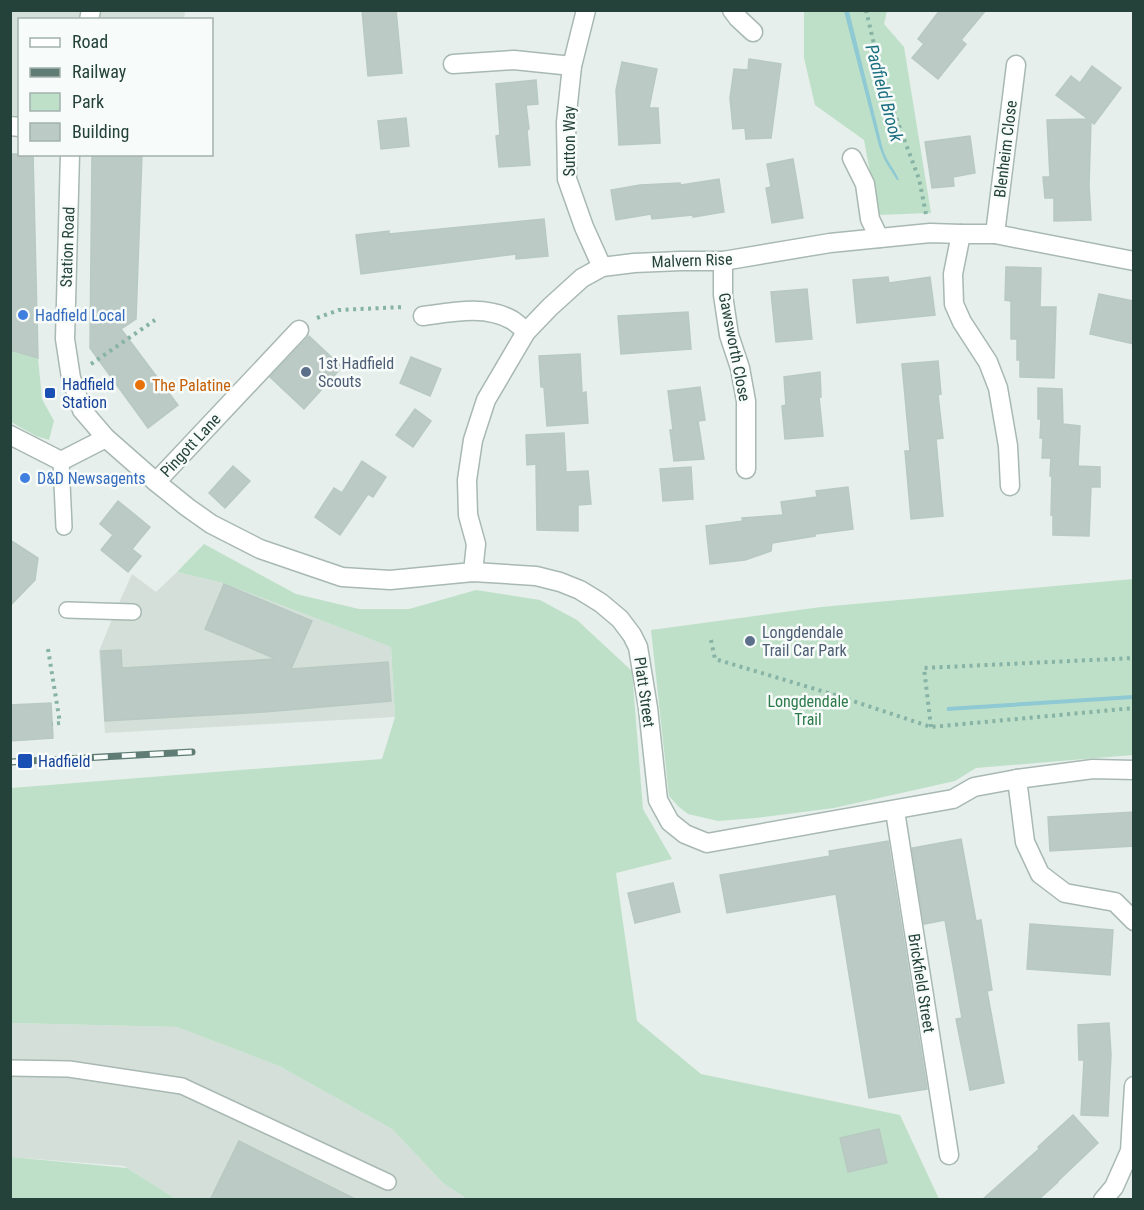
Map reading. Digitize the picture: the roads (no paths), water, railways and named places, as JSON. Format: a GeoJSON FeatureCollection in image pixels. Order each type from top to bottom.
{"type":"FeatureCollection","features":[{"type":"Feature","properties":{"kind":"street","name":"Sutton Way"},"geometry":{"type":"LineString","coordinates":[[586,10],[572,66],[566,122],[567,179],[602,267]]}},
{"type":"Feature","properties":{"kind":"street"},"geometry":{"type":"LineString","coordinates":[[732,10],[753,32]]}},
{"type":"Feature","properties":{"kind":"street"},"geometry":{"type":"LineString","coordinates":[[453,64],[514,60],[572,66]]}},
{"type":"Feature","properties":{"kind":"street","name":"Blenheim Close"},"geometry":{"type":"LineString","coordinates":[[995,234],[1016,65]]}},
{"type":"Feature","properties":{"kind":"street","name":"Station Road"},"geometry":{"type":"LineString","coordinates":[[70,156],[64,339],[71,378],[82,410],[106,438]]}},
{"type":"Feature","properties":{"kind":"street"},"geometry":{"type":"LineString","coordinates":[[852,158],[865,184],[870,219],[879,238]]}},
{"type":"Feature","properties":{"kind":"street","name":"Malvern Rise"},"geometry":{"type":"LineString","coordinates":[[473,572],[476,544],[468,515],[467,480],[473,440],[486,400],[526,332],[582,278],[602,267],[634,263],[723,261],[830,243],[930,232],[995,234],[1134,261]]}},
{"type":"Feature","properties":{"kind":"street"},"geometry":{"type":"LineString","coordinates":[[961,234],[953,274],[954,304],[962,322],[988,362],[998,388],[1008,446],[1010,486]]}},
{"type":"Feature","properties":{"kind":"street","name":"Gawsworth Close"},"geometry":{"type":"LineString","coordinates":[[723,261],[723,295],[729,335],[740,368],[746,401],[746,469]]}},
{"type":"Feature","properties":{"kind":"street"},"geometry":{"type":"LineString","coordinates":[[423,316],[459,311],[492,312],[513,321],[526,332]]}},
{"type":"Feature","properties":{"kind":"street","name":"Pingott Lane"},"geometry":{"type":"LineString","coordinates":[[156,482],[299,330]]}},
{"type":"Feature","properties":{"kind":"street"},"geometry":{"type":"LineString","coordinates":[[10,435],[61,461],[106,438]]}},
{"type":"Feature","properties":{"kind":"street","name":"Platt Street"},"geometry":{"type":"LineString","coordinates":[[106,438],[187,507],[221,529],[260,549],[342,577],[390,580],[473,572],[536,576],[561,582],[601,603],[620,619],[638,647],[648,708],[658,800],[670,822],[685,834],[707,843],[953,800],[974,787],[1017,779],[1093,769],[1134,770]]}},
{"type":"Feature","properties":{"kind":"street"},"geometry":{"type":"LineString","coordinates":[[1017,779],[1024,842],[1040,874],[1065,893],[1114,902],[1134,921]]}},
{"type":"Feature","properties":{"kind":"street","name":"Brickfield Street"},"geometry":{"type":"LineString","coordinates":[[895,811],[949,1155]]}},
{"type":"Feature","properties":{"kind":"street"},"geometry":{"type":"LineString","coordinates":[[1103,1200],[1114,1187],[1130,1151],[1134,1086]]}},
{"type":"Feature","properties":{"kind":"lane"},"geometry":{"type":"LineString","coordinates":[[61,461],[64,527]]}},
{"type":"Feature","properties":{"kind":"lane"},"geometry":{"type":"LineString","coordinates":[[67,610],[133,612]]}},
{"type":"Feature","properties":{"kind":"lane"},"geometry":{"type":"LineString","coordinates":[[10,1068],[69,1069],[182,1086],[388,1182]]}},
{"type":"Feature","properties":{"kind":"water"},"geometry":{"type":"Polygon","coordinates":[[[844,11],[849,11],[884,151],[899,180],[885,161],[879,146],[844,11]]]}},
{"type":"Feature","properties":{"kind":"water"},"geometry":{"type":"Polygon","coordinates":[[[1133,695],[1133,699],[947,711],[947,707],[1133,695]]]}},
{"type":"Feature","properties":{"kind":"railway"},"geometry":{"type":"LineString","coordinates":[[10,762],[192,752]]}},
{"type":"Feature","properties":{"kind":"place","name":"Hadfield Local"},"geometry":{"type":"Point","coordinates":[23,315]}},
{"type":"Feature","properties":{"kind":"place","name":"1st Hadfield Scouts"},"geometry":{"type":"Point","coordinates":[306,372]}},
{"type":"Feature","properties":{"kind":"place","name":"The Palatine"},"geometry":{"type":"Point","coordinates":[140,385]}},
{"type":"Feature","properties":{"kind":"place","name":"Hadfield Station"},"geometry":{"type":"Point","coordinates":[50,393]}},
{"type":"Feature","properties":{"kind":"place","name":"D&D Newsagents"},"geometry":{"type":"Point","coordinates":[25,478]}},
{"type":"Feature","properties":{"kind":"place","name":"Longdendale Trail Car Park"},"geometry":{"type":"Point","coordinates":[750,641]}},
{"type":"Feature","properties":{"kind":"place","name":"Hadfield"},"geometry":{"type":"Point","coordinates":[25,761]}},
{"type":"Feature","properties":{"kind":"water label","name":"Padfield Brook"},"geometry":{"type":"Point","coordinates":[884,93]}},
{"type":"Feature","properties":{"kind":"park label","name":"Longdendale Trail"},"geometry":{"type":"Point","coordinates":[808,710]}}]}
